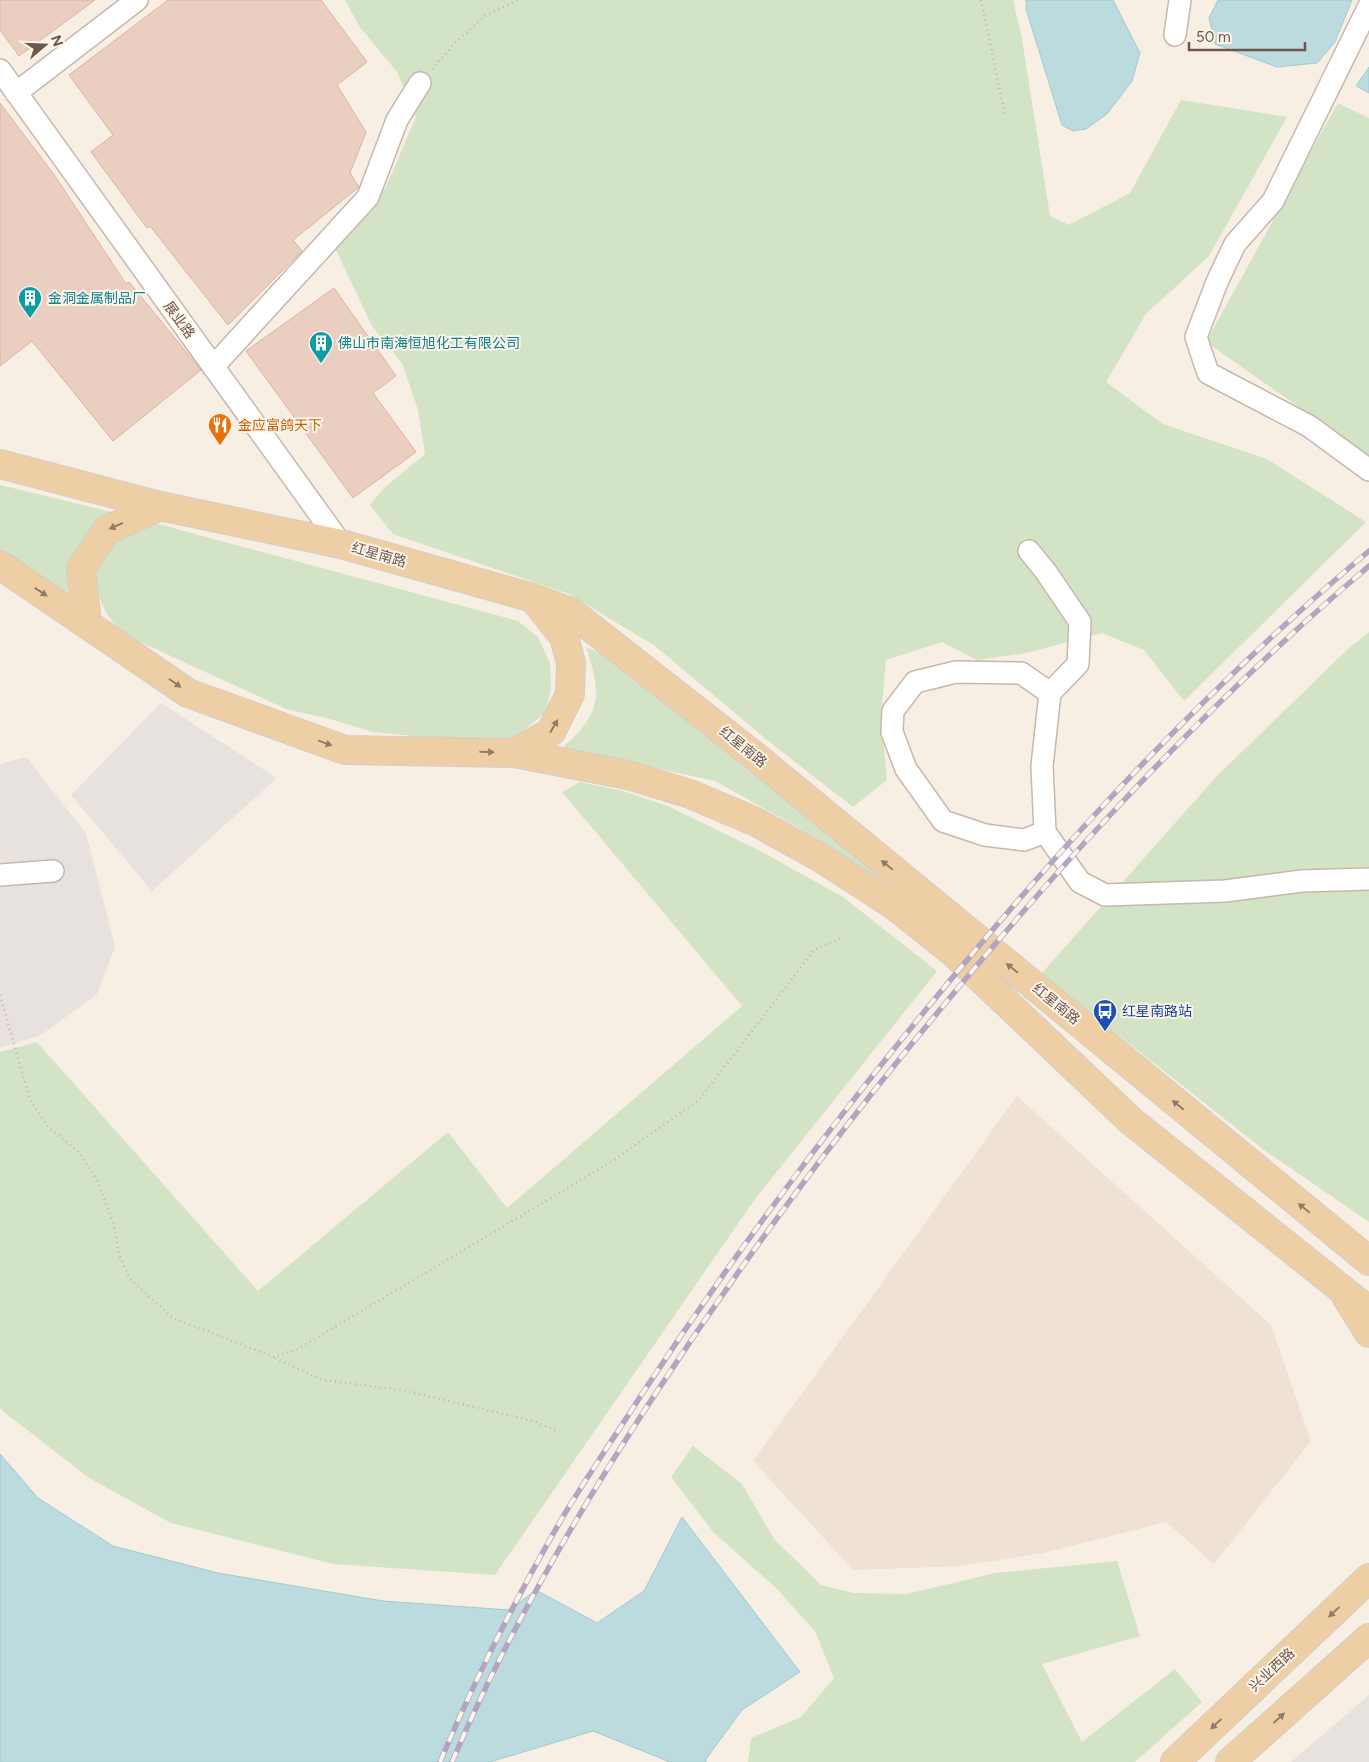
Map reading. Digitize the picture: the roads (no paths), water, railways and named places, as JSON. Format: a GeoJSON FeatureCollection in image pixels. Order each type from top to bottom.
{"type":"FeatureCollection","features":[{"type":"Feature","properties":{"kind":"main road","name":"红星南路"},"geometry":{"type":"LineString","coordinates":[[0,464],[160,506],[341,544],[533,598],[572,612],[744,747],[1369,1261]]}},
{"type":"Feature","properties":{"kind":"main road"},"geometry":{"type":"LineString","coordinates":[[86,622],[81,569],[108,530],[160,506]]}},
{"type":"Feature","properties":{"kind":"main road"},"geometry":{"type":"LineString","coordinates":[[0,565],[188,693],[344,750],[514,753],[628,775],[690,794],[756,822],[821,858],[895,906],[954,954],[1131,1121],[1369,1310]]}},
{"type":"Feature","properties":{"kind":"main road"},"geometry":{"type":"LineString","coordinates":[[514,753],[551,732],[570,694],[571,663],[564,637],[533,598]]}},
{"type":"Feature","properties":{"kind":"main road"},"geometry":{"type":"LineString","coordinates":[[1328,1228],[1369,1251]]}},
{"type":"Feature","properties":{"kind":"main road"},"geometry":{"type":"LineString","coordinates":[[1338,1284],[1369,1333]]}},
{"type":"Feature","properties":{"kind":"main road","name":"兴业西路"},"geometry":{"type":"LineString","coordinates":[[1175,1762],[1369,1578]]}},
{"type":"Feature","properties":{"kind":"main road"},"geometry":{"type":"LineString","coordinates":[[1230,1762],[1369,1638]]}},
{"type":"Feature","properties":{"kind":"street"},"geometry":{"type":"LineString","coordinates":[[16,93],[137,0]]}},
{"type":"Feature","properties":{"kind":"street"},"geometry":{"type":"LineString","coordinates":[[1175,35],[1180,0]]}},
{"type":"Feature","properties":{"kind":"street"},"geometry":{"type":"LineString","coordinates":[[1369,6],[1273,201],[1236,244],[1217,282],[1196,337],[1208,373],[1309,426],[1369,470]]}},
{"type":"Feature","properties":{"kind":"street","name":"展业路"},"geometry":{"type":"LineString","coordinates":[[0,70],[341,544]]}},
{"type":"Feature","properties":{"kind":"street"},"geometry":{"type":"LineString","coordinates":[[213,367],[368,197],[397,120],[420,83]]}},
{"type":"Feature","properties":{"kind":"street"},"geometry":{"type":"LineString","coordinates":[[1029,551],[1046,572],[1080,622],[1078,664],[1050,693],[1042,766],[1045,832],[1080,882],[1105,895],[1225,891],[1302,881],[1369,879]]}},
{"type":"Feature","properties":{"kind":"street"},"geometry":{"type":"LineString","coordinates":[[1045,832],[1024,840],[985,835],[943,822],[906,769],[892,732],[892,711],[915,682],[956,672],[1021,673],[1050,693]]}},
{"type":"Feature","properties":{"kind":"street"},"geometry":{"type":"LineString","coordinates":[[0,875],[53,871]]}},
{"type":"Feature","properties":{"kind":"water"},"geometry":{"type":"Polygon","coordinates":[[[1026,0],[1113,0],[1140,53],[1132,81],[1107,114],[1086,129],[1073,131],[1062,125],[1026,9],[1026,0]]]}},
{"type":"Feature","properties":{"kind":"water"},"geometry":{"type":"Polygon","coordinates":[[[1218,0],[1352,0],[1335,42],[1317,63],[1277,67],[1215,44],[1209,18],[1218,0]]]}},
{"type":"Feature","properties":{"kind":"water"},"geometry":{"type":"Polygon","coordinates":[[[1369,67],[1369,93],[1356,86],[1369,67]]]}},
{"type":"Feature","properties":{"kind":"water"},"geometry":{"type":"Polygon","coordinates":[[[0,1454],[38,1498],[113,1546],[218,1573],[383,1601],[509,1610],[536,1590],[597,1623],[644,1591],[682,1517],[800,1672],[742,1710],[706,1759],[706,1762],[670,1762],[593,1731],[490,1762],[0,1762],[0,1454]]]}},
{"type":"Feature","properties":{"kind":"railway"},"geometry":{"type":"LineString","coordinates":[[440,1762],[467,1700],[497,1639],[561,1520],[694,1317],[778,1199],[836,1122],[982,942],[1104,805],[1167,738],[1232,674],[1369,551]]}},
{"type":"Feature","properties":{"kind":"railway"},"geometry":{"type":"LineString","coordinates":[[452,1762],[495,1668],[543,1578],[622,1445],[703,1322],[758,1244],[873,1092],[988,952],[1108,817],[1235,688],[1369,566]]}},
{"type":"Feature","properties":{"kind":"place","name":"金洞金属制品厂"},"geometry":{"type":"Point","coordinates":[30,319]}},
{"type":"Feature","properties":{"kind":"place","name":"佛山市南海恒旭化工有限公司"},"geometry":{"type":"Point","coordinates":[321,364]}},
{"type":"Feature","properties":{"kind":"place","name":"金应富鸽天下"},"geometry":{"type":"Point","coordinates":[220,446]}},
{"type":"Feature","properties":{"kind":"place","name":"红星南路站"},"geometry":{"type":"Point","coordinates":[1105,1032]}}]}
